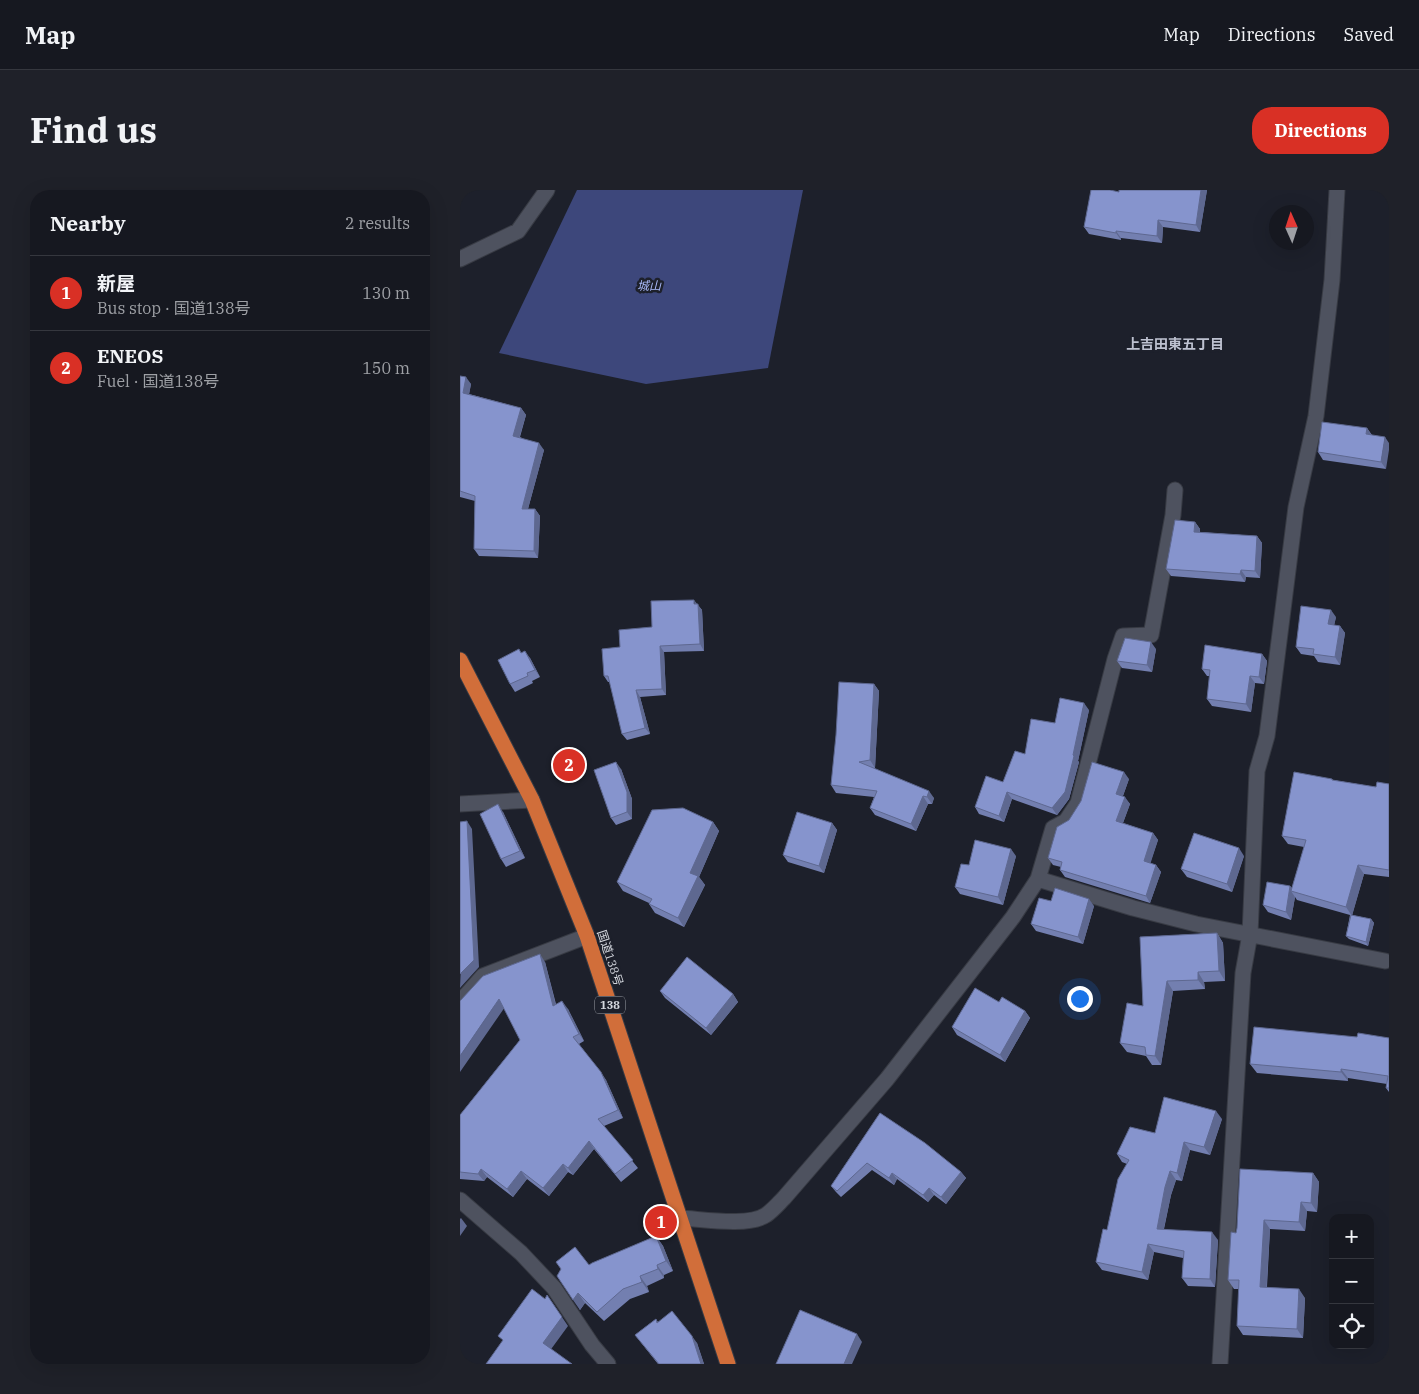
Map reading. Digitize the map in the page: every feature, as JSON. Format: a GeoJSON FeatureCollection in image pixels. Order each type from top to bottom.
{"type":"FeatureCollection","features":[{"type":"Feature","properties":{"kind":"highway","name":"国道138号"},"geometry":{"type":"LineString","coordinates":[[460,660],[532,800],[587,936],[728,1364]]}},
{"type":"Feature","properties":{"kind":"street"},"geometry":{"type":"LineString","coordinates":[[460,259],[518,231],[547,190]]}},
{"type":"Feature","properties":{"kind":"street"},"geometry":{"type":"LineString","coordinates":[[1220,1364],[1243,973],[1250,934],[1256,771],[1267,736],[1296,507],[1316,416],[1332,280],[1337,190]]}},
{"type":"Feature","properties":{"kind":"street"},"geometry":{"type":"LineString","coordinates":[[680,1218],[751,1220],[765,1215],[784,1198],[887,1079],[1013,918],[1038,879],[1053,828],[1066,821],[1078,802],[1115,659],[1123,636],[1150,635],[1173,515],[1175,490]]}},
{"type":"Feature","properties":{"kind":"street"},"geometry":{"type":"LineString","coordinates":[[460,804],[532,800]]}},
{"type":"Feature","properties":{"kind":"street"},"geometry":{"type":"LineString","coordinates":[[1038,879],[1178,920],[1384,961]]}},
{"type":"Feature","properties":{"kind":"street"},"geometry":{"type":"LineString","coordinates":[[460,1002],[483,976],[587,936]]}},
{"type":"Feature","properties":{"kind":"street"},"geometry":{"type":"LineString","coordinates":[[460,1200],[521,1253],[554,1288],[592,1345],[608,1364]]}},
{"type":"Feature","properties":{"kind":"green space","name":"城山"},"geometry":{"type":"Polygon","coordinates":[[[577,190],[803,190],[768,368],[646,384],[499,353],[577,190]]]}},
{"type":"Feature","properties":{"kind":"building"},"geometry":{"type":"Polygon","coordinates":[[[1091,190],[1119,192],[1119,190],[1201,190],[1196,225],[1158,220],[1157,236],[1116,231],[1116,233],[1084,227],[1091,190]]]}},
{"type":"Feature","properties":{"kind":"building"},"geometry":{"type":"Polygon","coordinates":[[[460,376],[466,377],[463,393],[521,408],[513,436],[539,443],[522,509],[535,509],[534,551],[474,549],[475,496],[460,491],[460,376]]]}},
{"type":"Feature","properties":{"kind":"building"},"geometry":{"type":"Polygon","coordinates":[[[1322,422],[1367,428],[1366,434],[1385,437],[1381,462],[1318,452],[1322,422]]]}},
{"type":"Feature","properties":{"kind":"building"},"geometry":{"type":"Polygon","coordinates":[[[1175,520],[1195,522],[1194,532],[1257,536],[1255,571],[1241,570],[1240,574],[1166,569],[1175,520]]]}},
{"type":"Feature","properties":{"kind":"building"},"geometry":{"type":"Polygon","coordinates":[[[694,600],[694,604],[698,604],[700,644],[660,646],[662,689],[636,690],[645,728],[622,734],[608,676],[604,676],[602,649],[620,647],[619,630],[652,627],[651,601],[694,600]]]}},
{"type":"Feature","properties":{"kind":"building"},"geometry":{"type":"Polygon","coordinates":[[[1301,606],[1331,610],[1328,624],[1340,626],[1335,657],[1313,654],[1314,649],[1296,647],[1301,606]]]}},
{"type":"Feature","properties":{"kind":"building"},"geometry":{"type":"Polygon","coordinates":[[[1125,638],[1151,642],[1147,665],[1117,661],[1125,638]]]}},
{"type":"Feature","properties":{"kind":"building"},"geometry":{"type":"Polygon","coordinates":[[[1205,645],[1262,654],[1259,677],[1250,676],[1246,704],[1207,699],[1210,670],[1202,669],[1205,645]]]}},
{"type":"Feature","properties":{"kind":"building"},"geometry":{"type":"Polygon","coordinates":[[[519,649],[521,653],[525,651],[535,670],[527,673],[528,676],[510,684],[498,660],[519,649]]]}},
{"type":"Feature","properties":{"kind":"building"},"geometry":{"type":"Polygon","coordinates":[[[839,682],[874,684],[870,760],[859,762],[929,791],[927,797],[923,796],[911,824],[870,808],[877,791],[831,785],[839,682]]]}},
{"type":"Feature","properties":{"kind":"building"},"geometry":{"type":"Polygon","coordinates":[[[1060,698],[1084,703],[1065,792],[1052,808],[1007,792],[999,816],[975,807],[986,776],[1003,782],[1015,751],[1025,754],[1031,719],[1055,723],[1060,698]]]}},
{"type":"Feature","properties":{"kind":"building"},"geometry":{"type":"Polygon","coordinates":[[[616,762],[627,792],[627,812],[611,818],[594,770],[616,762]]]}},
{"type":"Feature","properties":{"kind":"building"},"geometry":{"type":"Polygon","coordinates":[[[1092,762],[1124,772],[1116,794],[1125,797],[1116,821],[1153,833],[1144,861],[1156,865],[1146,896],[1060,870],[1062,862],[1048,858],[1057,827],[1069,820],[1081,801],[1092,762]]]}},
{"type":"Feature","properties":{"kind":"building"},"geometry":{"type":"Polygon","coordinates":[[[1294,772],[1376,787],[1377,782],[1389,784],[1389,870],[1358,865],[1346,907],[1291,891],[1306,840],[1282,836],[1294,772]]]}},
{"type":"Feature","properties":{"kind":"building"},"geometry":{"type":"Polygon","coordinates":[[[498,804],[520,851],[501,859],[480,814],[498,804]]]}},
{"type":"Feature","properties":{"kind":"building"},"geometry":{"type":"Polygon","coordinates":[[[683,808],[713,822],[690,873],[698,876],[678,918],[649,904],[652,899],[617,882],[652,810],[683,808]]]}},
{"type":"Feature","properties":{"kind":"building"},"geometry":{"type":"Polygon","coordinates":[[[797,812],[832,823],[819,866],[783,855],[797,812]]]}},
{"type":"Feature","properties":{"kind":"building"},"geometry":{"type":"Polygon","coordinates":[[[467,821],[474,960],[460,974],[460,822],[467,821]]]}},
{"type":"Feature","properties":{"kind":"building"},"geometry":{"type":"Polygon","coordinates":[[[1194,833],[1239,848],[1227,884],[1181,869],[1194,833]]]}},
{"type":"Feature","properties":{"kind":"building"},"geometry":{"type":"Polygon","coordinates":[[[975,840],[1011,849],[998,897],[955,887],[961,864],[969,865],[975,840]]]}},
{"type":"Feature","properties":{"kind":"building"},"geometry":{"type":"Polygon","coordinates":[[[1267,882],[1290,886],[1286,912],[1263,905],[1267,882]]]}},
{"type":"Feature","properties":{"kind":"building"},"geometry":{"type":"Polygon","coordinates":[[[1055,888],[1089,899],[1078,937],[1031,924],[1039,898],[1051,901],[1055,888]]]}},
{"type":"Feature","properties":{"kind":"building"},"geometry":{"type":"Polygon","coordinates":[[[1351,915],[1371,919],[1366,942],[1346,936],[1351,915]]]}},
{"type":"Feature","properties":{"kind":"building"},"geometry":{"type":"Polygon","coordinates":[[[1217,933],[1219,971],[1198,972],[1198,980],[1167,981],[1155,1056],[1146,1055],[1145,1047],[1120,1043],[1127,1003],[1143,1006],[1140,937],[1217,933]]]}},
{"type":"Feature","properties":{"kind":"building"},"geometry":{"type":"Polygon","coordinates":[[[540,954],[553,1006],[562,1001],[579,1034],[573,1037],[601,1072],[618,1110],[598,1119],[633,1160],[615,1174],[589,1141],[568,1168],[563,1164],[543,1188],[521,1171],[507,1189],[481,1169],[478,1174],[460,1172],[460,1115],[520,1040],[499,999],[460,1056],[460,1001],[483,976],[540,954]]]}},
{"type":"Feature","properties":{"kind":"building"},"geometry":{"type":"Polygon","coordinates":[[[687,957],[733,994],[706,1028],[660,991],[687,957]]]}},
{"type":"Feature","properties":{"kind":"building"},"geometry":{"type":"Polygon","coordinates":[[[975,988],[999,1002],[1002,997],[1025,1011],[1000,1055],[952,1027],[975,988]]]}},
{"type":"Feature","properties":{"kind":"building"},"geometry":{"type":"Polygon","coordinates":[[[1254,1027],[1357,1037],[1358,1033],[1389,1038],[1389,1088],[1386,1088],[1388,1076],[1341,1069],[1341,1072],[1250,1064],[1254,1027]]]}},
{"type":"Feature","properties":{"kind":"building"},"geometry":{"type":"Polygon","coordinates":[[[1164,1097],[1216,1111],[1204,1147],[1184,1142],[1177,1173],[1170,1171],[1165,1187],[1157,1229],[1212,1232],[1210,1279],[1182,1278],[1184,1251],[1148,1244],[1142,1272],[1096,1262],[1103,1229],[1107,1230],[1118,1179],[1129,1160],[1117,1154],[1130,1127],[1155,1133],[1164,1097]]]}},
{"type":"Feature","properties":{"kind":"building"},"geometry":{"type":"Polygon","coordinates":[[[880,1113],[925,1143],[961,1172],[941,1197],[929,1188],[923,1195],[892,1173],[889,1178],[867,1163],[837,1191],[831,1186],[880,1113]]]}},
{"type":"Feature","properties":{"kind":"building"},"geometry":{"type":"Polygon","coordinates":[[[1240,1169],[1313,1173],[1311,1203],[1301,1202],[1299,1222],[1264,1220],[1260,1287],[1299,1289],[1297,1329],[1237,1326],[1239,1280],[1228,1280],[1231,1232],[1236,1233],[1237,1228],[1240,1169]]]}},
{"type":"Feature","properties":{"kind":"building"},"geometry":{"type":"Polygon","coordinates":[[[656,1236],[666,1261],[657,1265],[658,1269],[640,1276],[642,1282],[623,1289],[597,1312],[578,1293],[573,1300],[557,1276],[561,1269],[556,1262],[575,1247],[589,1265],[656,1236]]]}},
{"type":"Feature","properties":{"kind":"building"},"geometry":{"type":"Polygon","coordinates":[[[532,1289],[545,1299],[547,1295],[562,1317],[543,1343],[572,1364],[486,1364],[503,1340],[498,1336],[532,1289]]]}},
{"type":"Feature","properties":{"kind":"building"},"geometry":{"type":"Polygon","coordinates":[[[800,1310],[857,1334],[844,1364],[776,1364],[800,1310]]]}},
{"type":"Feature","properties":{"kind":"building"},"geometry":{"type":"Polygon","coordinates":[[[672,1311],[692,1336],[701,1364],[659,1364],[635,1335],[656,1319],[657,1323],[672,1311]]]}},
{"type":"Feature","properties":{"kind":"place","name":"ENEOS"},"geometry":{"type":"Point","coordinates":[569,765]}},
{"type":"Feature","properties":{"kind":"place","name":"新屋"},"geometry":{"type":"Point","coordinates":[661,1222]}},
{"type":"Feature","properties":{"kind":"district","name":"上吉田東五丁目"},"geometry":{"type":"Point","coordinates":[1175,344]}}]}
